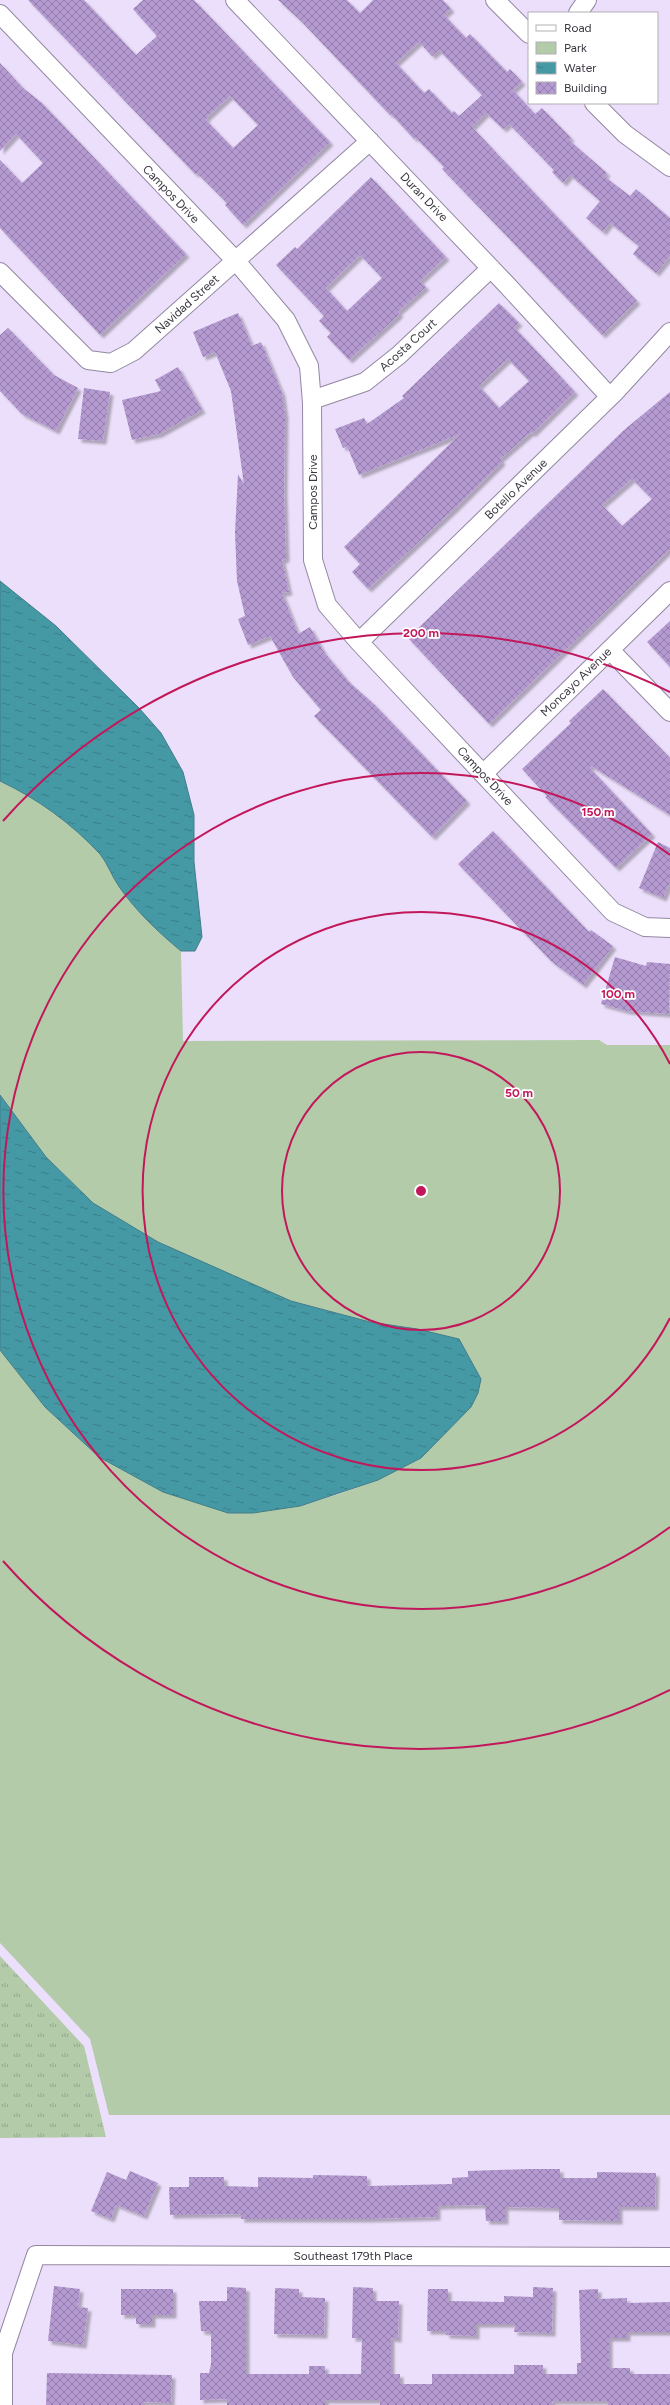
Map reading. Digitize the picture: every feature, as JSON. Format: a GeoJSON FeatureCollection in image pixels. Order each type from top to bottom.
{"type":"FeatureCollection","features":[{"type":"Feature","properties":{"kind":"street","name":"Duran Drive"},"geometry":{"type":"LineString","coordinates":[[235,0],[491,268],[610,397]]}},
{"type":"Feature","properties":{"kind":"street"},"geometry":{"type":"LineString","coordinates":[[495,0],[528,33]]}},
{"type":"Feature","properties":{"kind":"street"},"geometry":{"type":"LineString","coordinates":[[579,12],[587,0]]}},
{"type":"Feature","properties":{"kind":"street","name":"Campos Drive"},"geometry":{"type":"LineString","coordinates":[[0,14],[236,261],[286,320],[309,366],[312,400],[313,560],[327,605],[359,642],[613,912],[645,927],[670,928]]}},
{"type":"Feature","properties":{"kind":"street"},"geometry":{"type":"LineString","coordinates":[[595,104],[625,134],[670,167]]}},
{"type":"Feature","properties":{"kind":"street","name":"Navidad Street"},"geometry":{"type":"LineString","coordinates":[[0,272],[88,360],[110,363],[134,351],[370,141]]}},
{"type":"Feature","properties":{"kind":"street","name":"Acosta Court"},"geometry":{"type":"LineString","coordinates":[[312,400],[365,382],[399,354],[491,268]]}},
{"type":"Feature","properties":{"kind":"street","name":"Botello Avenue"},"geometry":{"type":"LineString","coordinates":[[359,642],[610,397],[670,332]]}},
{"type":"Feature","properties":{"kind":"street","name":"Moncayo Avenue"},"geometry":{"type":"LineString","coordinates":[[483,774],[670,591]]}},
{"type":"Feature","properties":{"kind":"street"},"geometry":{"type":"LineString","coordinates":[[610,650],[670,712]]}},
{"type":"Feature","properties":{"kind":"street","name":"Southeast 179th Place"},"geometry":{"type":"LineString","coordinates":[[3,2405],[3,2353],[36,2255],[670,2257]]}},
{"type":"Feature","properties":{"kind":"green space"},"geometry":{"type":"Polygon","coordinates":[[[0,781],[41,804],[66,822],[89,843],[103,858],[117,884],[133,905],[156,929],[181,951],[183,1041],[599,1040],[607,1045],[670,1045],[670,2115],[109,2115],[90,2039],[0,1943],[0,1350],[45,1407],[99,1457],[163,1492],[228,1513],[300,1506],[378,1480],[421,1458],[459,1339],[416,1329],[370,1322],[291,1301],[201,1263],[158,1242],[93,1203],[46,1157],[0,1095],[0,781]]]}},
{"type":"Feature","properties":{"kind":"green space"},"geometry":{"type":"Polygon","coordinates":[[[0,1956],[84,2046],[106,2137],[0,2138],[0,1956]]]}},
{"type":"Feature","properties":{"kind":"water"},"geometry":{"type":"Polygon","coordinates":[[[0,581],[56,626],[139,708],[161,733],[183,772],[194,815],[194,862],[202,937],[195,951],[181,951],[148,921],[120,888],[100,854],[66,822],[41,804],[0,781],[0,581]]]}},
{"type":"Feature","properties":{"kind":"water"},"geometry":{"type":"Polygon","coordinates":[[[0,1095],[46,1157],[93,1203],[158,1242],[291,1301],[370,1322],[417,1329],[459,1339],[481,1379],[478,1393],[471,1407],[421,1458],[378,1480],[300,1506],[253,1513],[228,1513],[163,1492],[99,1457],[45,1407],[0,1350],[0,1095]]]}},
{"type":"Feature","properties":{"kind":"building"},"geometry":{"type":"Polygon","coordinates":[[[28,0],[84,0],[136,55],[157,36],[133,9],[143,0],[194,0],[330,142],[243,225],[225,205],[227,203],[197,173],[195,174],[28,0]],[[230,96],[207,117],[206,120],[233,148],[258,125],[230,96]]]}},
{"type":"Feature","properties":{"kind":"building"},"geometry":{"type":"Polygon","coordinates":[[[278,0],[347,0],[360,13],[373,0],[443,0],[451,9],[444,15],[466,38],[470,34],[507,72],[510,69],[522,82],[513,90],[535,114],[542,108],[571,138],[569,140],[607,173],[604,176],[630,196],[636,189],[670,218],[670,256],[656,273],[633,254],[639,246],[610,223],[603,232],[586,218],[600,201],[570,175],[563,183],[552,172],[554,170],[509,124],[503,129],[486,113],[472,127],[637,301],[602,335],[442,169],[444,167],[415,137],[414,139],[391,114],[390,115],[301,21],[278,0]],[[419,42],[396,63],[424,93],[429,89],[452,113],[454,111],[459,116],[482,95],[439,50],[432,56],[419,42]]]}},
{"type":"Feature","properties":{"kind":"building"},"geometry":{"type":"Polygon","coordinates":[[[0,63],[23,88],[42,103],[186,254],[100,335],[0,228],[0,160],[22,183],[43,163],[16,134],[0,151],[0,63]]]}},
{"type":"Feature","properties":{"kind":"building"},"geometry":{"type":"Polygon","coordinates":[[[371,177],[446,257],[420,281],[426,287],[398,312],[400,314],[349,360],[327,337],[331,333],[319,321],[324,316],[276,265],[295,247],[297,249],[371,177]],[[360,255],[326,288],[347,311],[382,278],[360,255]]]}},
{"type":"Feature","properties":{"kind":"building"},"geometry":{"type":"Polygon","coordinates":[[[499,303],[519,323],[514,327],[575,392],[532,434],[531,432],[500,459],[502,462],[368,589],[352,572],[360,564],[344,547],[460,434],[359,475],[347,446],[343,448],[335,429],[364,418],[367,424],[404,398],[402,396],[499,303]],[[508,359],[479,386],[499,408],[529,381],[508,359]]]}},
{"type":"Feature","properties":{"kind":"building"},"geometry":{"type":"Polygon","coordinates":[[[238,313],[252,346],[261,342],[282,393],[285,415],[284,490],[286,559],[282,560],[289,592],[282,593],[298,634],[310,627],[324,652],[349,682],[375,705],[467,801],[432,837],[314,716],[321,710],[293,677],[270,636],[248,645],[238,619],[245,616],[237,581],[235,533],[238,474],[244,485],[231,391],[215,352],[203,357],[193,332],[238,313]]]}},
{"type":"Feature","properties":{"kind":"building"},"geometry":{"type":"Polygon","coordinates":[[[8,328],[54,375],[78,388],[56,431],[22,414],[0,391],[0,335],[8,328]]]}},
{"type":"Feature","properties":{"kind":"building"},"geometry":{"type":"Polygon","coordinates":[[[178,367],[202,410],[159,434],[132,440],[122,400],[161,391],[155,380],[178,367]]]}},
{"type":"Feature","properties":{"kind":"building"},"geometry":{"type":"Polygon","coordinates":[[[84,388],[110,392],[103,441],[78,439],[84,388]]]}},
{"type":"Feature","properties":{"kind":"building"},"geometry":{"type":"Polygon","coordinates":[[[670,392],[670,549],[489,724],[408,638],[624,430],[670,392]],[[632,479],[602,505],[622,526],[652,499],[632,479]]]}},
{"type":"Feature","properties":{"kind":"building"},"geometry":{"type":"Polygon","coordinates":[[[670,621],[670,667],[647,642],[670,621]]]}},
{"type":"Feature","properties":{"kind":"building"},"geometry":{"type":"Polygon","coordinates":[[[603,689],[670,758],[670,815],[591,766],[590,768],[652,834],[616,868],[545,797],[547,796],[522,769],[571,723],[569,721],[603,689]]]}},
{"type":"Feature","properties":{"kind":"building"},"geometry":{"type":"Polygon","coordinates":[[[493,831],[589,932],[591,930],[613,946],[583,985],[551,961],[458,864],[493,831]]]}},
{"type":"Feature","properties":{"kind":"building"},"geometry":{"type":"Polygon","coordinates":[[[658,842],[670,848],[670,882],[663,898],[639,888],[658,842]]]}},
{"type":"Feature","properties":{"kind":"building"},"geometry":{"type":"Polygon","coordinates":[[[615,957],[646,966],[647,962],[670,964],[669,1014],[627,1011],[601,1004],[615,957]]]}},
{"type":"Feature","properties":{"kind":"building"},"geometry":{"type":"Polygon","coordinates":[[[560,2169],[560,2178],[597,2178],[597,2172],[656,2173],[655,2207],[619,2207],[619,2221],[559,2220],[559,2208],[505,2207],[505,2221],[486,2221],[485,2205],[437,2206],[437,2217],[366,2219],[241,2219],[241,2214],[170,2215],[169,2187],[189,2187],[189,2177],[224,2177],[224,2186],[258,2187],[258,2177],[313,2178],[313,2175],[367,2176],[367,2186],[452,2184],[452,2178],[468,2177],[468,2171],[560,2169]]]}},
{"type":"Feature","properties":{"kind":"building"},"geometry":{"type":"Polygon","coordinates":[[[130,2171],[158,2183],[144,2216],[116,2205],[111,2219],[91,2211],[107,2172],[126,2180],[130,2171]]]}},
{"type":"Feature","properties":{"kind":"building"},"geometry":{"type":"Polygon","coordinates":[[[54,2286],[80,2289],[78,2307],[88,2308],[83,2345],[48,2341],[54,2286]]]}},
{"type":"Feature","properties":{"kind":"building"},"geometry":{"type":"Polygon","coordinates":[[[227,2287],[246,2288],[246,2374],[309,2374],[309,2366],[325,2366],[325,2374],[361,2374],[362,2338],[352,2338],[353,2287],[373,2288],[373,2301],[399,2301],[398,2339],[391,2338],[391,2374],[400,2374],[400,2384],[432,2384],[432,2374],[514,2374],[514,2365],[543,2365],[543,2374],[577,2374],[577,2363],[581,2363],[579,2290],[598,2289],[598,2299],[627,2298],[627,2303],[670,2302],[670,2332],[627,2332],[627,2338],[609,2338],[609,2368],[630,2368],[630,2374],[670,2374],[670,2405],[608,2405],[608,2401],[552,2401],[553,2405],[380,2405],[380,2400],[325,2400],[325,2405],[227,2405],[227,2399],[200,2400],[200,2373],[209,2373],[211,2364],[211,2332],[201,2331],[199,2301],[227,2301],[227,2287]]]}},
{"type":"Feature","properties":{"kind":"building"},"geometry":{"type":"Polygon","coordinates":[[[533,2287],[553,2288],[552,2333],[514,2332],[515,2324],[476,2324],[476,2336],[446,2335],[446,2331],[427,2331],[428,2289],[448,2289],[448,2301],[504,2302],[504,2296],[533,2297],[533,2287]]]}},
{"type":"Feature","properties":{"kind":"building"},"geometry":{"type":"Polygon","coordinates":[[[275,2288],[299,2289],[299,2297],[325,2298],[324,2335],[274,2334],[275,2288]]]}},
{"type":"Feature","properties":{"kind":"building"},"geometry":{"type":"Polygon","coordinates":[[[121,2289],[173,2289],[173,2315],[152,2315],[152,2324],[136,2324],[136,2315],[121,2315],[121,2289]]]}},
{"type":"Feature","properties":{"kind":"building"},"geometry":{"type":"Polygon","coordinates":[[[47,2373],[172,2375],[171,2403],[143,2402],[143,2405],[46,2405],[47,2373]]]}}]}
